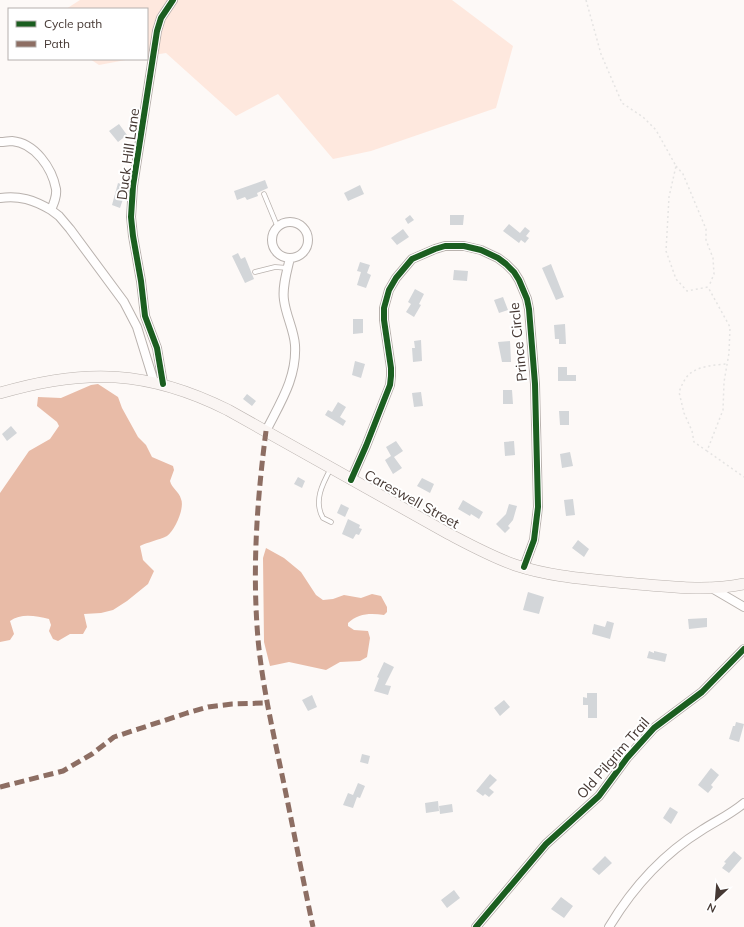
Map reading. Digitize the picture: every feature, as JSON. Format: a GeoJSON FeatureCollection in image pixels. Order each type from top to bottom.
{"type":"FeatureCollection","features":[{"type":"Feature","properties":{"kind":"main road","name":"Careswell Street"},"geometry":{"type":"LineString","coordinates":[[0,392],[47,381],[81,377],[111,376],[158,383],[208,400],[474,547],[524,568],[584,579],[679,588],[718,588],[744,584]]}},
{"type":"Feature","properties":{"kind":"street","name":"Duck Hill Lane"},"geometry":{"type":"LineString","coordinates":[[158,383],[158,348],[145,316],[131,217],[133,186],[157,31],[161,18],[173,0]]}},
{"type":"Feature","properties":{"kind":"street"},"geometry":{"type":"LineString","coordinates":[[0,142],[12,141],[22,144],[41,157],[50,172],[56,190],[55,200],[50,210]]}},
{"type":"Feature","properties":{"kind":"street"},"geometry":{"type":"LineString","coordinates":[[0,198],[10,196],[24,198],[36,202],[59,216],[124,302],[137,327],[158,383]]}},
{"type":"Feature","properties":{"kind":"street"},"geometry":{"type":"LineString","coordinates":[[290,222],[297,223],[302,227],[308,240],[307,247],[303,253],[297,257],[290,258],[283,257],[277,253],[273,247],[272,240],[273,233],[278,226],[283,223],[290,222]]}},
{"type":"Feature","properties":{"kind":"street","name":"Prince Circle"},"geometry":{"type":"LineString","coordinates":[[351,480],[390,385],[391,368],[384,320],[384,308],[389,290],[396,278],[402,269],[412,259],[423,253],[445,246],[471,247],[498,258],[506,264],[519,280],[527,299],[530,316],[535,384],[538,507],[534,540],[524,568]]}},
{"type":"Feature","properties":{"kind":"street"},"geometry":{"type":"LineString","coordinates":[[266,431],[292,378],[295,357],[293,332],[284,299],[284,284],[290,258]]}},
{"type":"Feature","properties":{"kind":"street"},"geometry":{"type":"LineString","coordinates":[[710,587],[744,607]]}},
{"type":"Feature","properties":{"kind":"street","name":"Old Pilgrim Trail"},"geometry":{"type":"LineString","coordinates":[[476,927],[546,844],[599,796],[627,758],[654,728],[702,692],[744,649]]}},
{"type":"Feature","properties":{"kind":"street"},"geometry":{"type":"LineString","coordinates":[[610,927],[618,913],[640,883],[657,864],[678,846],[744,803]]}},
{"type":"Feature","properties":{"kind":"lane"},"geometry":{"type":"LineString","coordinates":[[264,194],[278,226]]}},
{"type":"Feature","properties":{"kind":"lane"},"geometry":{"type":"LineString","coordinates":[[256,272],[274,267],[288,268]]}},
{"type":"Feature","properties":{"kind":"lane"},"geometry":{"type":"LineString","coordinates":[[331,467],[322,484],[318,506],[323,518],[331,522]]}},
{"type":"Feature","properties":{"kind":"path"},"geometry":{"type":"LineString","coordinates":[[586,0],[601,54],[622,102],[644,117],[656,130],[676,166],[683,174],[706,229],[706,240],[713,258],[714,274],[708,287]]}},
{"type":"Feature","properties":{"kind":"path"},"geometry":{"type":"LineString","coordinates":[[676,166],[670,197],[666,251],[676,279],[687,291],[708,287]]}},
{"type":"Feature","properties":{"kind":"path"},"geometry":{"type":"LineString","coordinates":[[707,451],[723,410],[724,382],[730,327],[708,287]]}},
{"type":"Feature","properties":{"kind":"path"},"geometry":{"type":"LineString","coordinates":[[727,364],[713,365],[697,369],[686,376],[679,392],[684,413],[692,431],[694,442],[744,477]]}},
{"type":"Feature","properties":{"kind":"shaded area"},"geometry":{"type":"Polygon","coordinates":[[[80,0],[452,0],[513,46],[496,108],[371,151],[333,159],[278,94],[236,116],[166,53],[148,56],[148,8],[68,8],[80,0]]]}},
{"type":"Feature","properties":{"kind":"shaded area"},"geometry":{"type":"Polygon","coordinates":[[[92,60],[126,60],[99,65],[92,60]]]}},
{"type":"Feature","properties":{"kind":"shaded area"},"geometry":{"type":"Polygon","coordinates":[[[98,384],[118,397],[122,408],[138,437],[146,445],[152,457],[173,466],[174,470],[170,481],[172,486],[179,494],[182,503],[182,508],[178,519],[173,529],[167,536],[140,546],[143,560],[154,571],[148,584],[113,610],[101,613],[84,614],[87,627],[83,634],[70,634],[58,641],[53,639],[49,631],[51,625],[49,619],[24,616],[14,618],[10,621],[14,634],[10,640],[0,642],[0,493],[29,451],[50,439],[59,426],[57,422],[37,406],[38,397],[61,398],[91,385],[98,384]]]}},
{"type":"Feature","properties":{"kind":"shaded area"},"geometry":{"type":"Polygon","coordinates":[[[266,548],[284,558],[301,572],[316,595],[323,600],[333,599],[344,595],[361,598],[372,594],[381,596],[387,607],[387,612],[384,615],[365,614],[356,617],[348,623],[348,626],[354,630],[368,631],[370,638],[367,657],[360,661],[340,662],[326,670],[289,662],[270,666],[264,642],[263,558],[266,548]]]}},
{"type":"Feature","properties":{"kind":"building"},"geometry":{"type":"Polygon","coordinates":[[[119,124],[127,135],[118,142],[109,131],[119,124]]]}},
{"type":"Feature","properties":{"kind":"building"},"geometry":{"type":"Polygon","coordinates":[[[265,180],[268,188],[257,193],[258,196],[247,200],[245,197],[237,200],[234,191],[265,180]]]}},
{"type":"Feature","properties":{"kind":"building"},"geometry":{"type":"Polygon","coordinates":[[[118,183],[124,185],[121,195],[124,196],[120,208],[112,205],[118,183]]]}},
{"type":"Feature","properties":{"kind":"building"},"geometry":{"type":"Polygon","coordinates":[[[360,185],[364,194],[348,201],[344,193],[360,185]]]}},
{"type":"Feature","properties":{"kind":"building"},"geometry":{"type":"Polygon","coordinates":[[[410,215],[414,220],[408,224],[405,219],[410,215]]]}},
{"type":"Feature","properties":{"kind":"building"},"geometry":{"type":"Polygon","coordinates":[[[450,215],[464,215],[463,225],[450,225],[450,215]]]}},
{"type":"Feature","properties":{"kind":"building"},"geometry":{"type":"Polygon","coordinates":[[[509,224],[520,233],[525,227],[530,231],[526,236],[529,238],[525,243],[521,240],[519,243],[503,231],[509,224]]]}},
{"type":"Feature","properties":{"kind":"building"},"geometry":{"type":"Polygon","coordinates":[[[403,229],[409,237],[397,245],[391,238],[403,229]]]}},
{"type":"Feature","properties":{"kind":"building"},"geometry":{"type":"Polygon","coordinates":[[[238,253],[241,259],[245,257],[254,279],[245,283],[232,256],[238,253]]]}},
{"type":"Feature","properties":{"kind":"building"},"geometry":{"type":"Polygon","coordinates":[[[360,262],[370,265],[367,273],[371,275],[366,288],[357,285],[361,272],[357,271],[360,262]]]}},
{"type":"Feature","properties":{"kind":"building"},"geometry":{"type":"Polygon","coordinates":[[[551,264],[564,297],[556,300],[542,268],[551,264]]]}},
{"type":"Feature","properties":{"kind":"building"},"geometry":{"type":"Polygon","coordinates":[[[454,270],[468,271],[467,281],[453,280],[454,270]]]}},
{"type":"Feature","properties":{"kind":"building"},"geometry":{"type":"Polygon","coordinates":[[[415,289],[424,294],[419,304],[421,305],[414,317],[406,312],[411,304],[408,302],[415,289]]]}},
{"type":"Feature","properties":{"kind":"building"},"geometry":{"type":"Polygon","coordinates":[[[503,297],[508,310],[499,313],[494,300],[503,297]]]}},
{"type":"Feature","properties":{"kind":"building"},"geometry":{"type":"Polygon","coordinates":[[[353,319],[363,319],[363,333],[353,334],[353,319]]]}},
{"type":"Feature","properties":{"kind":"building"},"geometry":{"type":"Polygon","coordinates":[[[565,324],[566,344],[559,344],[559,339],[555,339],[554,325],[565,324]]]}},
{"type":"Feature","properties":{"kind":"building"},"geometry":{"type":"Polygon","coordinates":[[[421,340],[422,361],[413,362],[412,348],[415,348],[414,341],[421,340]]]}},
{"type":"Feature","properties":{"kind":"building"},"geometry":{"type":"Polygon","coordinates":[[[510,341],[511,362],[502,362],[498,342],[510,341]]]}},
{"type":"Feature","properties":{"kind":"building"},"geometry":{"type":"Polygon","coordinates":[[[355,361],[365,364],[361,378],[352,375],[355,361]]]}},
{"type":"Feature","properties":{"kind":"building"},"geometry":{"type":"Polygon","coordinates":[[[558,367],[567,367],[567,375],[576,375],[576,381],[558,381],[558,367]]]}},
{"type":"Feature","properties":{"kind":"building"},"geometry":{"type":"Polygon","coordinates":[[[503,390],[512,390],[513,404],[503,404],[503,390]]]}},
{"type":"Feature","properties":{"kind":"building"},"geometry":{"type":"Polygon","coordinates":[[[421,392],[423,406],[414,407],[412,393],[421,392]]]}},
{"type":"Feature","properties":{"kind":"building"},"geometry":{"type":"Polygon","coordinates":[[[247,394],[256,401],[252,406],[243,399],[247,394]]]}},
{"type":"Feature","properties":{"kind":"building"},"geometry":{"type":"Polygon","coordinates":[[[338,402],[346,407],[340,417],[346,421],[343,426],[325,415],[328,410],[332,412],[338,402]]]}},
{"type":"Feature","properties":{"kind":"building"},"geometry":{"type":"Polygon","coordinates":[[[559,411],[569,411],[569,425],[560,425],[559,411]]]}},
{"type":"Feature","properties":{"kind":"building"},"geometry":{"type":"Polygon","coordinates":[[[11,426],[17,433],[7,441],[2,434],[11,426]]]}},
{"type":"Feature","properties":{"kind":"building"},"geometry":{"type":"Polygon","coordinates":[[[396,441],[403,451],[394,457],[402,468],[393,474],[385,460],[391,456],[386,447],[396,441]]]}},
{"type":"Feature","properties":{"kind":"building"},"geometry":{"type":"Polygon","coordinates":[[[514,441],[515,455],[505,456],[504,442],[514,441]]]}},
{"type":"Feature","properties":{"kind":"building"},"geometry":{"type":"Polygon","coordinates":[[[570,452],[573,466],[562,468],[560,454],[570,452]]]}},
{"type":"Feature","properties":{"kind":"building"},"geometry":{"type":"Polygon","coordinates":[[[298,477],[305,481],[302,488],[294,484],[298,477]]]}},
{"type":"Feature","properties":{"kind":"building"},"geometry":{"type":"Polygon","coordinates":[[[422,478],[434,484],[430,493],[417,486],[422,478]]]}},
{"type":"Feature","properties":{"kind":"building"},"geometry":{"type":"Polygon","coordinates":[[[573,499],[575,515],[566,516],[564,500],[573,499]]]}},
{"type":"Feature","properties":{"kind":"building"},"geometry":{"type":"Polygon","coordinates":[[[463,500],[483,512],[479,519],[458,509],[463,500]]]}},
{"type":"Feature","properties":{"kind":"building"},"geometry":{"type":"Polygon","coordinates":[[[341,504],[349,508],[345,517],[337,513],[341,504]]]}},
{"type":"Feature","properties":{"kind":"building"},"geometry":{"type":"Polygon","coordinates":[[[509,504],[517,506],[513,520],[508,526],[510,528],[505,533],[496,524],[506,514],[509,504]]]}},
{"type":"Feature","properties":{"kind":"building"},"geometry":{"type":"Polygon","coordinates":[[[348,519],[360,525],[359,528],[362,529],[359,535],[356,534],[353,539],[342,534],[348,519]]]}},
{"type":"Feature","properties":{"kind":"building"},"geometry":{"type":"Polygon","coordinates":[[[578,540],[589,549],[584,557],[572,548],[578,540]]]}},
{"type":"Feature","properties":{"kind":"building"},"geometry":{"type":"Polygon","coordinates":[[[528,592],[544,597],[539,614],[523,610],[528,592]]]}},
{"type":"Feature","properties":{"kind":"building"},"geometry":{"type":"Polygon","coordinates":[[[707,618],[707,627],[689,629],[688,619],[707,618]]]}},
{"type":"Feature","properties":{"kind":"building"},"geometry":{"type":"Polygon","coordinates":[[[607,621],[614,623],[610,639],[592,634],[594,624],[605,627],[607,621]]]}},
{"type":"Feature","properties":{"kind":"building"},"geometry":{"type":"Polygon","coordinates":[[[649,651],[667,654],[665,662],[647,658],[649,651]]]}},
{"type":"Feature","properties":{"kind":"building"},"geometry":{"type":"Polygon","coordinates":[[[384,662],[394,667],[385,685],[391,686],[388,695],[374,691],[379,678],[377,677],[384,662]]]}},
{"type":"Feature","properties":{"kind":"building"},"geometry":{"type":"Polygon","coordinates":[[[587,693],[597,693],[597,718],[588,718],[588,705],[583,705],[583,697],[587,698],[587,693]]]}},
{"type":"Feature","properties":{"kind":"building"},"geometry":{"type":"Polygon","coordinates":[[[312,695],[317,707],[308,711],[302,700],[312,695]]]}},
{"type":"Feature","properties":{"kind":"building"},"geometry":{"type":"Polygon","coordinates":[[[504,700],[510,707],[500,716],[494,708],[504,700]]]}},
{"type":"Feature","properties":{"kind":"building"},"geometry":{"type":"Polygon","coordinates":[[[736,722],[744,724],[739,742],[729,739],[733,726],[735,726],[736,722]]]}},
{"type":"Feature","properties":{"kind":"building"},"geometry":{"type":"Polygon","coordinates":[[[362,754],[370,756],[368,764],[360,762],[362,754]]]}},
{"type":"Feature","properties":{"kind":"building"},"geometry":{"type":"Polygon","coordinates":[[[711,768],[719,775],[711,785],[713,787],[708,793],[698,785],[711,768]]]}},
{"type":"Feature","properties":{"kind":"building"},"geometry":{"type":"Polygon","coordinates":[[[490,774],[497,780],[489,788],[494,792],[489,797],[485,794],[483,796],[476,791],[490,774]]]}},
{"type":"Feature","properties":{"kind":"building"},"geometry":{"type":"Polygon","coordinates":[[[358,783],[365,786],[360,798],[357,797],[353,808],[343,805],[348,793],[353,795],[358,783]]]}},
{"type":"Feature","properties":{"kind":"building"},"geometry":{"type":"Polygon","coordinates":[[[438,801],[439,811],[426,813],[425,803],[438,801]]]}},
{"type":"Feature","properties":{"kind":"building"},"geometry":{"type":"Polygon","coordinates":[[[452,804],[453,812],[440,814],[439,806],[452,804]]]}},
{"type":"Feature","properties":{"kind":"building"},"geometry":{"type":"Polygon","coordinates":[[[670,807],[678,812],[671,824],[663,818],[670,807]]]}},
{"type":"Feature","properties":{"kind":"building"},"geometry":{"type":"Polygon","coordinates":[[[734,851],[742,858],[729,873],[722,868],[726,863],[724,862],[734,851]]]}},
{"type":"Feature","properties":{"kind":"building"},"geometry":{"type":"Polygon","coordinates":[[[605,856],[612,863],[599,875],[592,869],[605,856]]]}},
{"type":"Feature","properties":{"kind":"building"},"geometry":{"type":"Polygon","coordinates":[[[454,890],[460,898],[447,908],[441,900],[454,890]]]}},
{"type":"Feature","properties":{"kind":"building"},"geometry":{"type":"Polygon","coordinates":[[[561,897],[573,906],[564,918],[551,909],[561,897]]]}},
{"type":"Feature","properties":{"kind":"marked path"},"geometry":{"type":"LineString","coordinates":[[266,431],[256,535],[255,587],[258,639],[268,705],[313,927]]}},
{"type":"Feature","properties":{"kind":"marked path"},"geometry":{"type":"LineString","coordinates":[[0,787],[63,771],[92,754],[114,737],[187,713],[208,707],[232,704],[267,703]]}},
{"type":"Feature","properties":{"kind":"cycle path"},"geometry":{"type":"LineString","coordinates":[[163,384],[157,348],[145,316],[131,217],[133,186],[157,31],[161,18],[173,0]]}},
{"type":"Feature","properties":{"kind":"cycle path"},"geometry":{"type":"LineString","coordinates":[[351,480],[390,385],[391,368],[384,320],[384,308],[389,290],[396,278],[412,259],[445,246],[464,246],[481,250],[498,258],[514,272],[519,280],[527,299],[529,309],[535,384],[538,507],[534,540],[524,567]]}},
{"type":"Feature","properties":{"kind":"cycle path"},"geometry":{"type":"LineString","coordinates":[[476,927],[546,844],[599,796],[627,758],[654,728],[702,692],[744,649]]}}]}
